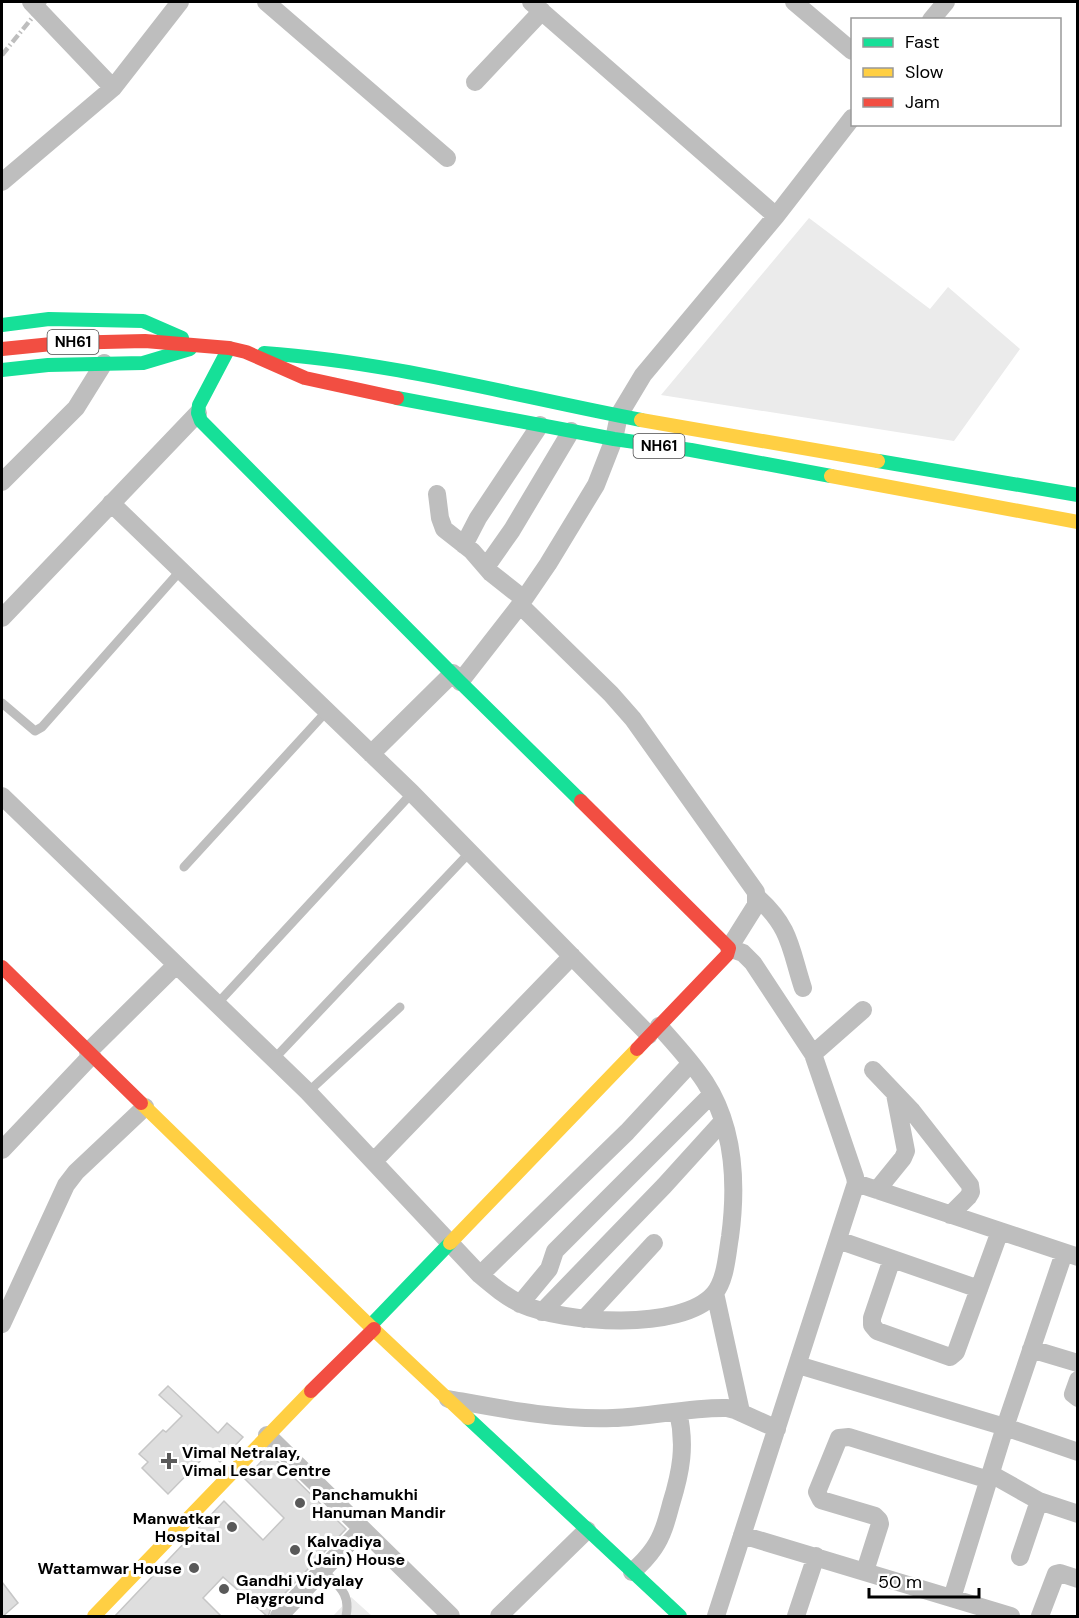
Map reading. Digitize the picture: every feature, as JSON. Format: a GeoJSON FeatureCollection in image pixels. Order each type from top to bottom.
{"type":"FeatureCollection","features":[{"type":"Feature","properties":{"kind":"main road"},"geometry":{"type":"LineString","coordinates":[[2,325],[49,319],[143,321],[201,346]]}},
{"type":"Feature","properties":{"kind":"main road","name":"NH61"},"geometry":{"type":"LineString","coordinates":[[2,349],[62,343],[145,340],[229,348],[246,352],[305,378],[571,431],[691,450],[1077,522]]}},
{"type":"Feature","properties":{"kind":"main road"},"geometry":{"type":"LineString","coordinates":[[2,370],[48,365],[143,363],[201,346]]}},
{"type":"Feature","properties":{"kind":"main road"},"geometry":{"type":"LineString","coordinates":[[93,1617],[727,955],[729,948],[201,422],[198,413],[199,405],[229,348]]}},
{"type":"Feature","properties":{"kind":"main road","name":"NH61"},"geometry":{"type":"LineString","coordinates":[[246,352],[312,355],[370,364],[619,416],[1077,495]]}},
{"type":"Feature","properties":{"kind":"main road"},"geometry":{"type":"LineString","coordinates":[[2,967],[372,1328],[680,1617]]}},
{"type":"Feature","properties":{"kind":"street"},"geometry":{"type":"LineString","coordinates":[[31,2],[113,88]]}},
{"type":"Feature","properties":{"kind":"street"},"geometry":{"type":"LineString","coordinates":[[2,182],[113,88],[180,2]]}},
{"type":"Feature","properties":{"kind":"street"},"geometry":{"type":"LineString","coordinates":[[266,2],[447,158]]}},
{"type":"Feature","properties":{"kind":"street"},"geometry":{"type":"LineString","coordinates":[[794,2],[851,50]]}},
{"type":"Feature","properties":{"kind":"street"},"geometry":{"type":"LineString","coordinates":[[933,18],[946,2]]}},
{"type":"Feature","properties":{"kind":"street"},"geometry":{"type":"LineString","coordinates":[[475,82],[537,6],[776,216]]}},
{"type":"Feature","properties":{"kind":"street"},"geometry":{"type":"LineString","coordinates":[[371,754],[457,677],[522,602],[596,485],[614,439],[619,416],[643,375],[776,216],[851,119]]}},
{"type":"Feature","properties":{"kind":"street"},"geometry":{"type":"LineString","coordinates":[[2,482],[76,408],[104,363]]}},
{"type":"Feature","properties":{"kind":"street"},"geometry":{"type":"LineString","coordinates":[[2,618],[198,413]]}},
{"type":"Feature","properties":{"kind":"street"},"geometry":{"type":"LineString","coordinates":[[465,545],[478,518],[540,425]]}},
{"type":"Feature","properties":{"kind":"street"},"geometry":{"type":"LineString","coordinates":[[486,567],[512,530],[571,431]]}},
{"type":"Feature","properties":{"kind":"street"},"geometry":{"type":"LineString","coordinates":[[437,494],[441,525],[465,545],[522,602],[633,719],[758,898],[778,919],[791,946],[803,988]]}},
{"type":"Feature","properties":{"kind":"street"},"geometry":{"type":"LineString","coordinates":[[2,796],[308,1092],[480,1275],[501,1293],[520,1304],[542,1312],[566,1318],[609,1321],[649,1318],[683,1312],[705,1302],[715,1293],[727,1261],[733,1209],[732,1162],[723,1120],[712,1094],[692,1063],[572,956],[412,793],[111,503]]}},
{"type":"Feature","properties":{"kind":"street"},"geometry":{"type":"LineString","coordinates":[[716,1617],[855,1183],[813,1054],[753,963],[743,953],[729,948],[758,898]]}},
{"type":"Feature","properties":{"kind":"street"},"geometry":{"type":"LineString","coordinates":[[374,1161],[572,956]]}},
{"type":"Feature","properties":{"kind":"street"},"geometry":{"type":"LineString","coordinates":[[4,1142],[176,965]]}},
{"type":"Feature","properties":{"kind":"street"},"geometry":{"type":"LineString","coordinates":[[813,1054],[863,1010]]}},
{"type":"Feature","properties":{"kind":"street"},"geometry":{"type":"LineString","coordinates":[[480,1275],[627,1132],[692,1063]]}},
{"type":"Feature","properties":{"kind":"street"},"geometry":{"type":"LineString","coordinates":[[873,1070],[912,1111],[970,1185],[971,1192],[968,1197],[950,1215]]}},
{"type":"Feature","properties":{"kind":"street"},"geometry":{"type":"LineString","coordinates":[[520,1304],[549,1269],[555,1251],[712,1094]]}},
{"type":"Feature","properties":{"kind":"street"},"geometry":{"type":"LineString","coordinates":[[877,1190],[903,1158],[906,1150],[895,1094]]}},
{"type":"Feature","properties":{"kind":"street"},"geometry":{"type":"LineString","coordinates":[[2,1324],[66,1185],[76,1172],[145,1107]]}},
{"type":"Feature","properties":{"kind":"street"},"geometry":{"type":"LineString","coordinates":[[542,1312],[664,1186],[723,1120]]}},
{"type":"Feature","properties":{"kind":"street"},"geometry":{"type":"LineString","coordinates":[[855,1183],[1071,1255],[1031,1349],[952,1598]]}},
{"type":"Feature","properties":{"kind":"street"},"geometry":{"type":"LineString","coordinates":[[892,1259],[872,1318],[872,1325],[877,1331],[950,1357],[956,1352],[1000,1231]]}},
{"type":"Feature","properties":{"kind":"street"},"geometry":{"type":"LineString","coordinates":[[838,1240],[979,1289]]}},
{"type":"Feature","properties":{"kind":"street"},"geometry":{"type":"LineString","coordinates":[[584,1319],[654,1243]]}},
{"type":"Feature","properties":{"kind":"street"},"geometry":{"type":"LineString","coordinates":[[715,1293],[741,1412]]}},
{"type":"Feature","properties":{"kind":"street"},"geometry":{"type":"LineString","coordinates":[[1031,1349],[1077,1363]]}},
{"type":"Feature","properties":{"kind":"street"},"geometry":{"type":"LineString","coordinates":[[798,1365],[1005,1427],[1077,1452]]}},
{"type":"Feature","properties":{"kind":"street"},"geometry":{"type":"LineString","coordinates":[[1077,1380],[1073,1394],[1077,1398]]}},
{"type":"Feature","properties":{"kind":"street"},"geometry":{"type":"LineString","coordinates":[[448,1399],[534,1414],[573,1417],[613,1418],[719,1408],[741,1412],[777,1428]]}},
{"type":"Feature","properties":{"kind":"street"},"geometry":{"type":"LineString","coordinates":[[632,1572],[659,1540],[676,1487],[683,1452],[678,1412]]}},
{"type":"Feature","properties":{"kind":"street"},"geometry":{"type":"LineString","coordinates":[[267,1435],[451,1617]]}},
{"type":"Feature","properties":{"kind":"street"},"geometry":{"type":"LineString","coordinates":[[865,1571],[880,1524],[879,1520],[875,1516],[821,1500],[817,1492],[839,1438],[849,1437],[990,1477],[1039,1501],[1077,1514]]}},
{"type":"Feature","properties":{"kind":"street"},"geometry":{"type":"LineString","coordinates":[[1020,1557],[1039,1501]]}},
{"type":"Feature","properties":{"kind":"street"},"geometry":{"type":"LineString","coordinates":[[279,1617],[361,1530]]}},
{"type":"Feature","properties":{"kind":"street"},"geometry":{"type":"LineString","coordinates":[[500,1617],[587,1530]]}},
{"type":"Feature","properties":{"kind":"street"},"geometry":{"type":"LineString","coordinates":[[742,1535],[1011,1617]]}},
{"type":"Feature","properties":{"kind":"street"},"geometry":{"type":"LineString","coordinates":[[796,1617],[816,1557]]}},
{"type":"Feature","properties":{"kind":"street"},"geometry":{"type":"LineString","coordinates":[[1040,1617],[1056,1574],[1060,1573],[1077,1579]]}},
{"type":"Feature","properties":{"kind":"lane"},"geometry":{"type":"LineString","coordinates":[[2,703],[35,731],[42,727],[181,570]]}},
{"type":"Feature","properties":{"kind":"lane"},"geometry":{"type":"LineString","coordinates":[[184,867],[326,712]]}},
{"type":"Feature","properties":{"kind":"lane"},"geometry":{"type":"LineString","coordinates":[[217,1004],[412,793]]}},
{"type":"Feature","properties":{"kind":"lane"},"geometry":{"type":"LineString","coordinates":[[274,1059],[471,851]]}},
{"type":"Feature","properties":{"kind":"lane"},"geometry":{"type":"LineString","coordinates":[[308,1092],[400,1007]]}},
{"type":"Feature","properties":{"kind":"lane"},"geometry":{"type":"LineString","coordinates":[[323,1570],[347,1598],[346,1617]]}},
{"type":"Feature","properties":{"kind":"shaded area"},"geometry":{"type":"Polygon","coordinates":[[[809,218],[930,309],[948,287],[1020,349],[954,441],[661,395],[809,218]]]}},
{"type":"Feature","properties":{"kind":"shaded area"},"geometry":{"type":"Polygon","coordinates":[[[351,1597],[372,1616],[333,1616],[351,1597]]]}},
{"type":"Feature","properties":{"kind":"building"},"geometry":{"type":"Polygon","coordinates":[[[168,1386],[218,1433],[227,1423],[243,1437],[220,1462],[209,1452],[168,1494],[142,1468],[148,1462],[139,1454],[163,1430],[166,1432],[182,1416],[159,1395],[168,1386]]]}},
{"type":"Feature","properties":{"kind":"building"},"geometry":{"type":"Polygon","coordinates":[[[269,1453],[346,1529],[271,1608],[268,1617],[223,1577],[203,1598],[222,1617],[114,1617],[224,1501],[263,1540],[284,1518],[245,1479],[269,1453]]]}},
{"type":"Feature","properties":{"kind":"building"},"geometry":{"type":"Polygon","coordinates":[[[2,1582],[18,1603],[2,1617],[2,1582]]]}},
{"type":"Feature","properties":{"kind":"railway"},"geometry":{"type":"LineString","coordinates":[[2,55],[45,2]]}},
{"type":"Feature","properties":{"kind":"traffic: fast"},"geometry":{"type":"LineString","coordinates":[[2,325],[49,319],[143,321],[182,338]]}},
{"type":"Feature","properties":{"kind":"traffic: fast"},"geometry":{"type":"LineString","coordinates":[[229,348],[199,405],[198,413],[201,421],[581,801]]}},
{"type":"Feature","properties":{"kind":"traffic: fast"},"geometry":{"type":"LineString","coordinates":[[2,370],[48,365],[143,363],[190,349]]}},
{"type":"Feature","properties":{"kind":"traffic: fast"},"geometry":{"type":"LineString","coordinates":[[264,353],[312,357],[406,372],[641,420]]}},
{"type":"Feature","properties":{"kind":"traffic: fast"},"geometry":{"type":"LineString","coordinates":[[397,398],[614,439],[691,450],[831,476]]}},
{"type":"Feature","properties":{"kind":"traffic: fast"},"geometry":{"type":"LineString","coordinates":[[878,461],[1078,495]]}},
{"type":"Feature","properties":{"kind":"traffic: fast"},"geometry":{"type":"LineString","coordinates":[[370,1326],[450,1243]]}},
{"type":"Feature","properties":{"kind":"traffic: fast"},"geometry":{"type":"LineString","coordinates":[[468,1418],[680,1616]]}},
{"type":"Feature","properties":{"kind":"traffic: slow"},"geometry":{"type":"LineString","coordinates":[[641,420],[878,461]]}},
{"type":"Feature","properties":{"kind":"traffic: slow"},"geometry":{"type":"LineString","coordinates":[[831,476],[1078,522]]}},
{"type":"Feature","properties":{"kind":"traffic: slow"},"geometry":{"type":"LineString","coordinates":[[450,1243],[637,1049]]}},
{"type":"Feature","properties":{"kind":"traffic: slow"},"geometry":{"type":"LineString","coordinates":[[141,1103],[468,1418]]}},
{"type":"Feature","properties":{"kind":"traffic: slow"},"geometry":{"type":"LineString","coordinates":[[94,1616],[311,1391]]}},
{"type":"Feature","properties":{"kind":"traffic: jam"},"geometry":{"type":"LineString","coordinates":[[2,349],[62,343],[145,341],[229,348],[246,352],[305,378],[397,398]]}},
{"type":"Feature","properties":{"kind":"traffic: jam"},"geometry":{"type":"LineString","coordinates":[[581,801],[729,948],[727,955],[637,1049]]}},
{"type":"Feature","properties":{"kind":"traffic: jam"},"geometry":{"type":"LineString","coordinates":[[2,967],[141,1103]]}},
{"type":"Feature","properties":{"kind":"traffic: jam"},"geometry":{"type":"LineString","coordinates":[[311,1391],[374,1329]]}},
{"type":"Feature","properties":{"kind":"place","name":"Vimal Netralay, Vimal Lesar Centre"},"geometry":{"type":"Point","coordinates":[169,1461]}},
{"type":"Feature","properties":{"kind":"place","name":"Panchamukhi Hanuman Mandir"},"geometry":{"type":"Point","coordinates":[300,1503]}},
{"type":"Feature","properties":{"kind":"place","name":"Manwatkar Hospital"},"geometry":{"type":"Point","coordinates":[232,1527]}},
{"type":"Feature","properties":{"kind":"place","name":"Kalvadiya (Jain) House"},"geometry":{"type":"Point","coordinates":[295,1550]}},
{"type":"Feature","properties":{"kind":"place","name":"Wattamwar House"},"geometry":{"type":"Point","coordinates":[194,1568]}},
{"type":"Feature","properties":{"kind":"place","name":"Gandhi Vidyalay Playground"},"geometry":{"type":"Point","coordinates":[224,1589]}}]}
